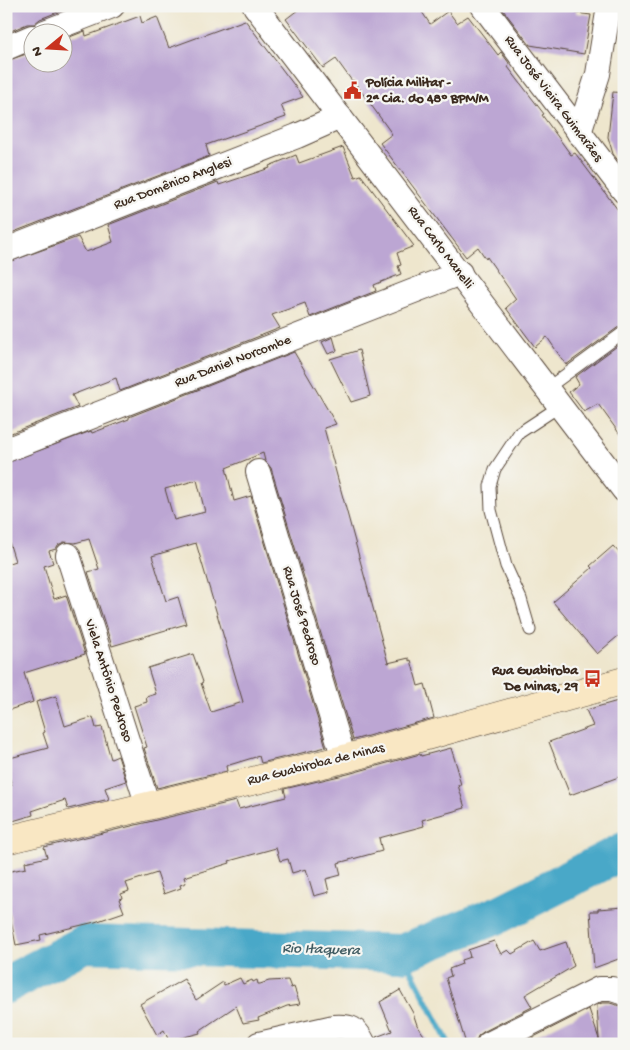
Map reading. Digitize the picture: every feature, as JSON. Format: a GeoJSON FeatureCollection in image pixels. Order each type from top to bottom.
{"type":"FeatureCollection","features":[{"type":"Feature","properties":{"kind":"street"},"geometry":{"type":"LineString","coordinates":[[71,22],[112,6]]}},
{"type":"Feature","properties":{"kind":"street","name":"Rua José Vieira Guimarães"},"geometry":{"type":"LineString","coordinates":[[483,6],[624,191]]}},
{"type":"Feature","properties":{"kind":"street"},"geometry":{"type":"LineString","coordinates":[[579,133],[598,74],[609,6]]}},
{"type":"Feature","properties":{"kind":"street","name":"Rua Carlo Manelli"},"geometry":{"type":"LineString","coordinates":[[257,7],[624,490]]}},
{"type":"Feature","properties":{"kind":"street"},"geometry":{"type":"LineString","coordinates":[[6,48],[22,41]]}},
{"type":"Feature","properties":{"kind":"street","name":"Rua Domênico Anglesi"},"geometry":{"type":"LineString","coordinates":[[6,250],[340,117]]}},
{"type":"Feature","properties":{"kind":"street","name":"Rua Daniel Norcombe"},"geometry":{"type":"LineString","coordinates":[[6,450],[460,273]]}},
{"type":"Feature","properties":{"kind":"street","name":"Rua José Pedroso"},"geometry":{"type":"LineString","coordinates":[[258,472],[344,759]]}},
{"type":"Feature","properties":{"kind":"street","name":"Viela Antônio Pedroso"},"geometry":{"type":"LineString","coordinates":[[68,555],[148,806]]}},
{"type":"Feature","properties":{"kind":"street","name":"Rua Guabiroba de Minas"},"geometry":{"type":"LineString","coordinates":[[6,840],[344,759],[624,681]]}},
{"type":"Feature","properties":{"kind":"street"},"geometry":{"type":"LineString","coordinates":[[489,1044],[600,989],[612,989],[624,993]]}},
{"type":"Feature","properties":{"kind":"street"},"geometry":{"type":"LineString","coordinates":[[260,1044],[346,1026],[360,1038]]}},
{"type":"Feature","properties":{"kind":"lane"},"geometry":{"type":"LineString","coordinates":[[530,630],[521,599],[506,566],[491,510],[490,486],[495,468],[520,433],[553,398],[624,332]]}},
{"type":"Feature","properties":{"kind":"building"},"geometry":{"type":"Polygon","coordinates":[[[6,6],[73,6],[36,22],[22,22],[22,26],[6,33],[6,6]]]}},
{"type":"Feature","properties":{"kind":"building"},"geometry":{"type":"Polygon","coordinates":[[[303,6],[418,6],[430,24],[448,11],[457,23],[468,16],[498,55],[501,52],[509,63],[508,67],[544,114],[542,115],[571,155],[575,153],[624,218],[624,325],[566,365],[547,337],[535,347],[506,308],[516,299],[487,257],[486,259],[478,247],[466,257],[380,143],[392,134],[353,80],[336,59],[323,68],[286,19],[303,6]]]}},
{"type":"Feature","properties":{"kind":"building"},"geometry":{"type":"Polygon","coordinates":[[[500,6],[577,6],[576,13],[591,15],[584,54],[530,45],[500,6]]]}},
{"type":"Feature","properties":{"kind":"building"},"geometry":{"type":"Polygon","coordinates":[[[140,16],[142,23],[157,17],[169,48],[245,20],[303,97],[281,105],[286,117],[206,145],[209,156],[6,235],[6,61],[22,55],[22,72],[72,72],[72,36],[85,31],[86,36],[140,16]]]}},
{"type":"Feature","properties":{"kind":"building"},"geometry":{"type":"Polygon","coordinates":[[[613,92],[624,93],[624,168],[613,154],[608,137],[613,92]]]}},
{"type":"Feature","properties":{"kind":"building"},"geometry":{"type":"Polygon","coordinates":[[[343,147],[355,177],[361,175],[414,246],[397,253],[401,265],[398,266],[401,274],[374,285],[376,291],[310,317],[305,303],[272,315],[280,328],[120,391],[116,378],[72,395],[78,407],[6,435],[6,263],[78,237],[86,252],[113,242],[108,225],[218,182],[219,185],[270,168],[269,166],[296,155],[299,163],[343,147]]]}},
{"type":"Feature","properties":{"kind":"building"},"geometry":{"type":"Polygon","coordinates":[[[333,337],[337,351],[328,354],[322,342],[333,337]]]}},
{"type":"Feature","properties":{"kind":"building"},"geometry":{"type":"Polygon","coordinates":[[[624,341],[624,440],[598,404],[584,412],[569,392],[579,384],[575,377],[624,341]]]}},
{"type":"Feature","properties":{"kind":"building"},"geometry":{"type":"Polygon","coordinates":[[[359,350],[370,396],[351,402],[330,359],[359,350]]]}},
{"type":"Feature","properties":{"kind":"building"},"geometry":{"type":"Polygon","coordinates":[[[294,352],[336,424],[324,428],[388,663],[409,658],[409,661],[411,660],[418,686],[425,684],[434,718],[353,740],[271,468],[265,461],[263,453],[226,468],[234,501],[251,496],[326,747],[261,763],[259,756],[226,766],[227,771],[157,788],[144,748],[147,747],[134,706],[147,702],[146,697],[156,694],[148,668],[193,654],[211,712],[243,702],[196,543],[152,556],[166,601],[178,597],[186,624],[112,646],[88,572],[99,569],[89,539],[75,543],[64,542],[58,545],[56,549],[49,551],[53,563],[44,566],[54,599],[66,595],[85,654],[24,673],[33,702],[6,711],[6,564],[15,561],[6,532],[6,463],[91,431],[92,433],[129,419],[129,417],[294,352]],[[197,480],[165,489],[174,520],[205,512],[197,480]]]}},
{"type":"Feature","properties":{"kind":"building"},"geometry":{"type":"Polygon","coordinates":[[[613,546],[624,558],[624,631],[597,654],[553,602],[592,568],[590,566],[613,546]]]}},
{"type":"Feature","properties":{"kind":"building"},"geometry":{"type":"Polygon","coordinates":[[[56,696],[65,726],[93,717],[96,728],[102,727],[111,759],[118,756],[126,781],[105,788],[109,799],[68,809],[65,800],[32,811],[33,815],[6,823],[6,787],[12,785],[6,768],[6,759],[48,748],[36,702],[56,696]]]}},
{"type":"Feature","properties":{"kind":"building"},"geometry":{"type":"Polygon","coordinates":[[[618,701],[618,703],[624,701],[624,775],[570,795],[549,742],[593,726],[586,710],[618,701]]]}},
{"type":"Feature","properties":{"kind":"building"},"geometry":{"type":"Polygon","coordinates":[[[451,748],[458,770],[461,785],[458,785],[465,808],[422,820],[424,826],[379,838],[382,851],[338,863],[341,875],[326,879],[329,892],[314,896],[306,869],[292,873],[288,859],[280,861],[276,848],[229,861],[230,863],[184,877],[186,883],[180,885],[181,888],[164,894],[157,873],[126,883],[129,891],[121,894],[122,898],[119,899],[124,912],[95,922],[40,935],[41,940],[16,945],[6,897],[6,872],[26,868],[25,862],[47,857],[44,847],[236,801],[239,809],[286,797],[284,789],[420,754],[421,756],[451,748]]]}},
{"type":"Feature","properties":{"kind":"building"},"geometry":{"type":"Polygon","coordinates":[[[624,907],[624,957],[594,968],[590,911],[624,907]]]}},
{"type":"Feature","properties":{"kind":"building"},"geometry":{"type":"Polygon","coordinates":[[[494,941],[501,954],[508,950],[512,954],[534,941],[540,951],[566,942],[574,966],[525,995],[532,1007],[483,1032],[476,1041],[466,1044],[446,978],[451,976],[449,969],[462,964],[461,960],[470,957],[468,950],[494,941]]]}},
{"type":"Feature","properties":{"kind":"building"},"geometry":{"type":"Polygon","coordinates":[[[240,978],[243,984],[252,980],[253,982],[257,980],[258,984],[260,984],[269,981],[288,980],[291,988],[294,987],[300,1004],[287,1006],[258,1018],[259,1020],[243,1023],[236,1006],[199,1031],[200,1033],[169,1041],[164,1030],[157,1035],[140,1004],[184,979],[196,1000],[223,982],[224,985],[240,978]]]}},
{"type":"Feature","properties":{"kind":"building"},"geometry":{"type":"Polygon","coordinates":[[[400,990],[413,1013],[417,1025],[430,1044],[378,1044],[376,1037],[392,1031],[380,1002],[400,990]]]}},
{"type":"Feature","properties":{"kind":"building"},"geometry":{"type":"Polygon","coordinates":[[[602,1003],[620,1006],[624,1013],[624,1044],[520,1044],[589,1009],[599,1039],[597,1005],[602,1003]]]}},
{"type":"Feature","properties":{"kind":"waterway","name":"Rio Itaquera"},"geometry":{"type":"LineString","coordinates":[[6,985],[84,944],[402,953],[500,914],[624,851]]}},
{"type":"Feature","properties":{"kind":"waterway"},"geometry":{"type":"LineString","coordinates":[[402,953],[449,1044]]}},
{"type":"Feature","properties":{"kind":"place","name":"Polícia Militar - 2ª Cia. do 48º BPM/M"},"geometry":{"type":"Point","coordinates":[352,91]}},
{"type":"Feature","properties":{"kind":"place","name":"Rua Guabiroba De Minas, 29"},"geometry":{"type":"Point","coordinates":[592,679]}}]}
